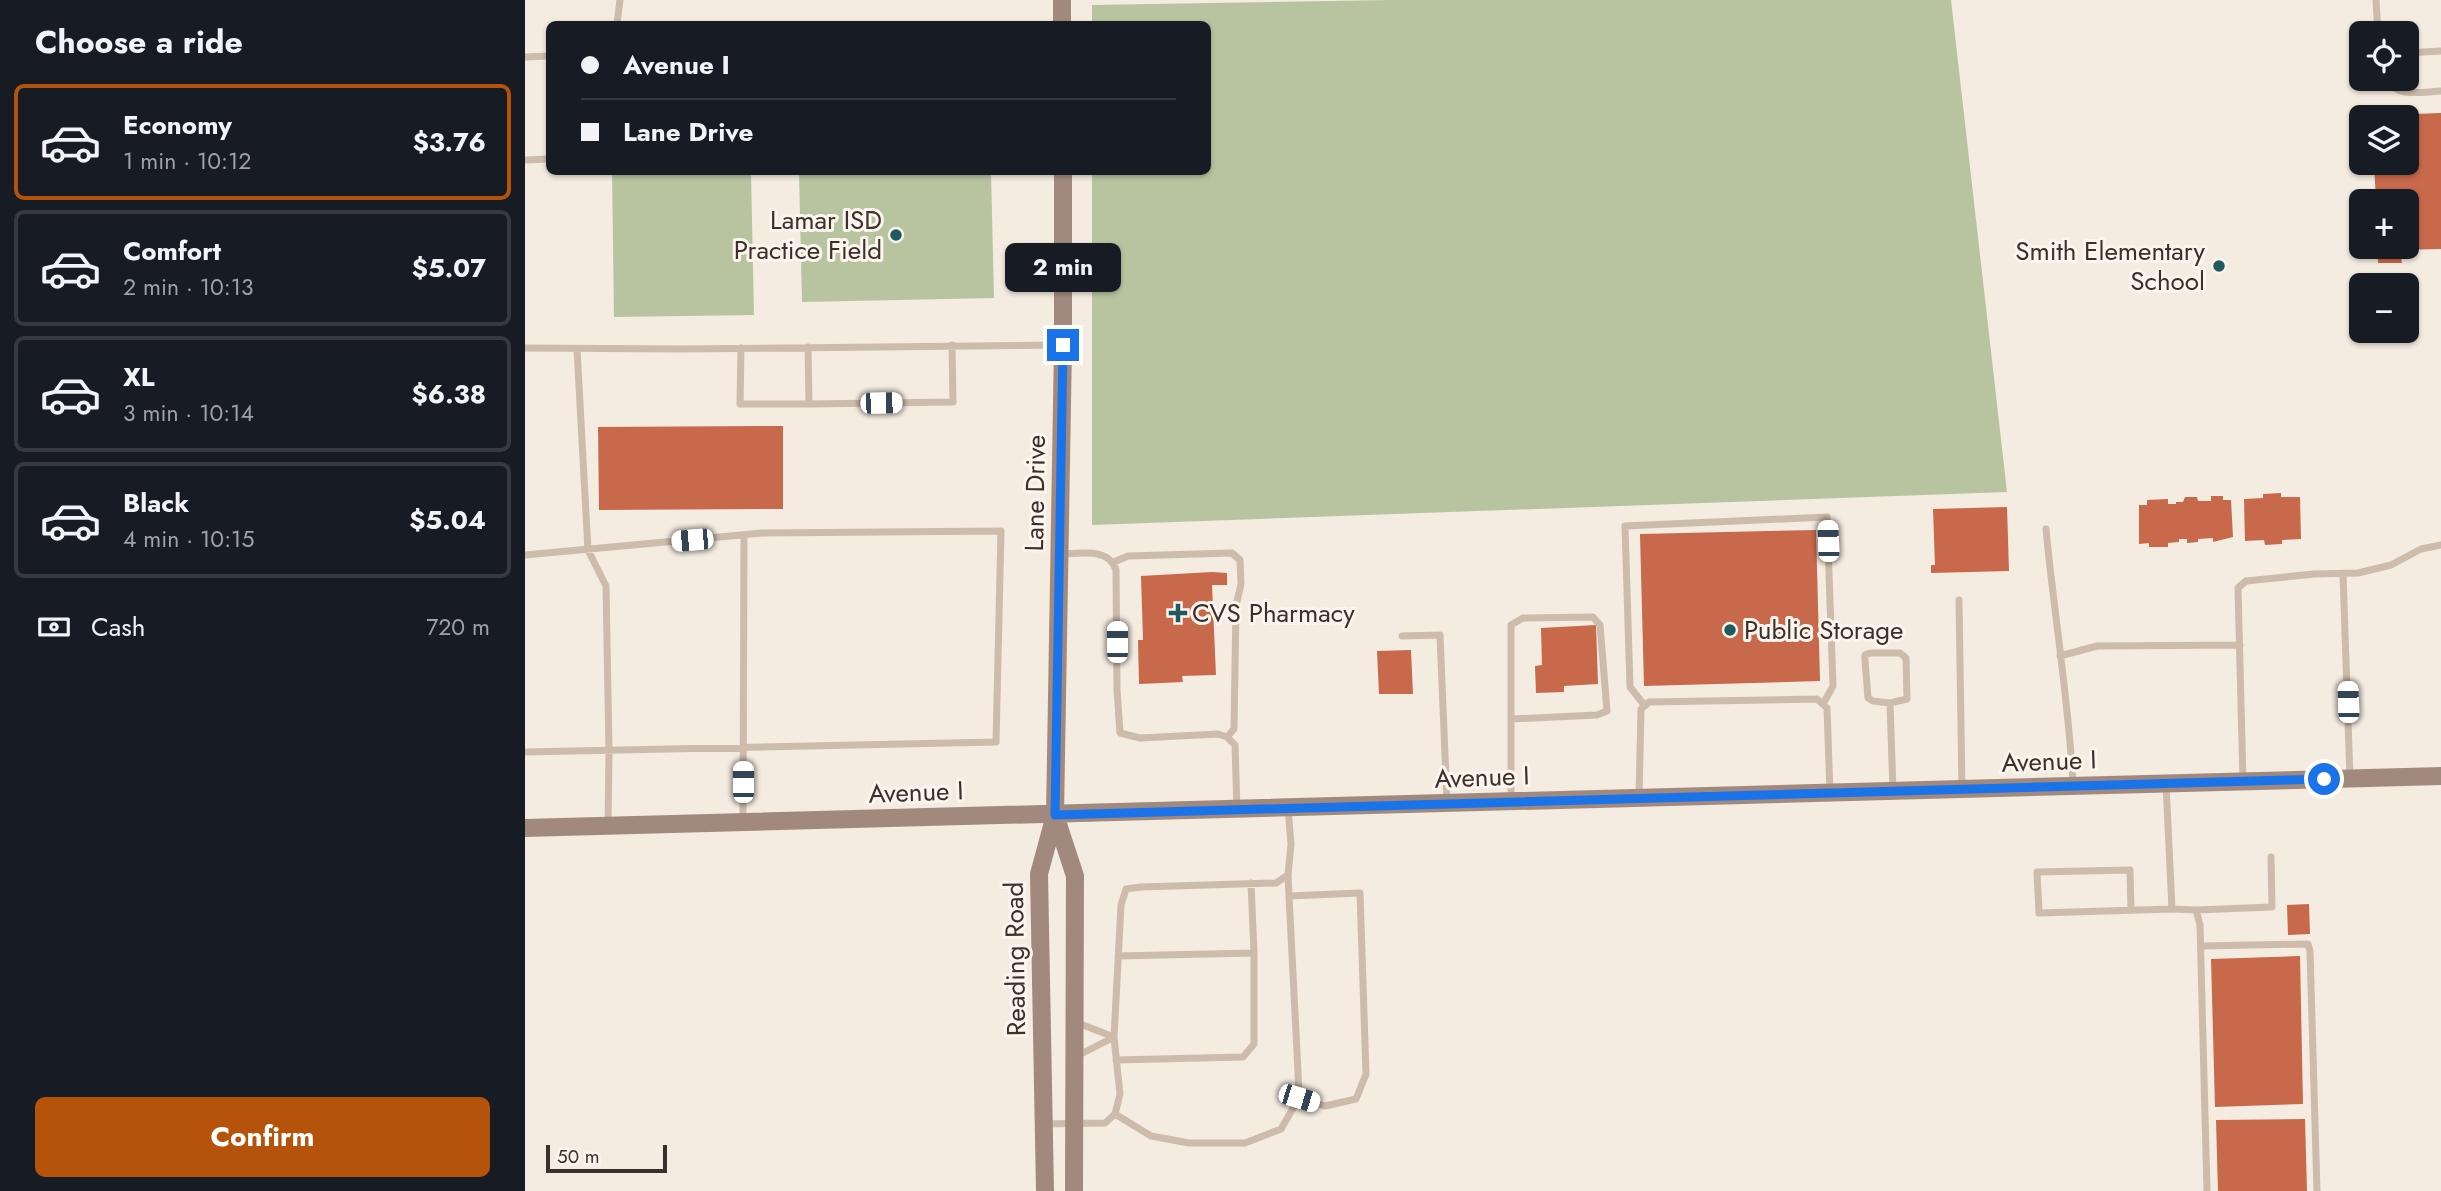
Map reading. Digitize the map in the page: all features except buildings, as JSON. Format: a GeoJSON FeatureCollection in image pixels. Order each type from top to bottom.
{"type":"FeatureCollection","features":[{"type":"Feature","properties":{"kind":"main road"},"geometry":{"type":"LineString","coordinates":[[1062,0],[1062,21]]}},
{"type":"Feature","properties":{"kind":"main road","name":"Lane Drive"},"geometry":{"type":"LineString","coordinates":[[1055,815],[1063,345],[1063,175]]}},
{"type":"Feature","properties":{"kind":"main road","name":"Avenue I"},"geometry":{"type":"LineString","coordinates":[[525,828],[2441,776]]}},
{"type":"Feature","properties":{"kind":"main road"},"geometry":{"type":"LineString","coordinates":[[1055,815],[1075,876],[1074,1191]]}},
{"type":"Feature","properties":{"kind":"main road","name":"Reading Road"},"geometry":{"type":"LineString","coordinates":[[1045,1191],[1039,874],[1055,815]]}},
{"type":"Feature","properties":{"kind":"lane"},"geometry":{"type":"LineString","coordinates":[[617,21],[620,0]]}},
{"type":"Feature","properties":{"kind":"lane"},"geometry":{"type":"LineString","coordinates":[[2376,0],[2377,21]]}},
{"type":"Feature","properties":{"kind":"lane"},"geometry":{"type":"LineString","coordinates":[[2419,52],[2441,51]]}},
{"type":"Feature","properties":{"kind":"lane"},"geometry":{"type":"LineString","coordinates":[[525,57],[546,56]]}},
{"type":"Feature","properties":{"kind":"lane"},"geometry":{"type":"LineString","coordinates":[[2400,91],[2441,92]]}},
{"type":"Feature","properties":{"kind":"lane"},"geometry":{"type":"LineString","coordinates":[[525,159],[546,159]]}},
{"type":"Feature","properties":{"kind":"lane"},"geometry":{"type":"LineString","coordinates":[[741,348],[740,404],[953,402],[952,345]]}},
{"type":"Feature","properties":{"kind":"lane"},"geometry":{"type":"LineString","coordinates":[[525,348],[1063,345]]}},
{"type":"Feature","properties":{"kind":"lane"},"geometry":{"type":"LineString","coordinates":[[808,347],[809,404]]}},
{"type":"Feature","properties":{"kind":"lane"},"geometry":{"type":"LineString","coordinates":[[577,349],[588,550],[606,586],[608,826]]}},
{"type":"Feature","properties":{"kind":"lane"},"geometry":{"type":"LineString","coordinates":[[1644,706],[1630,687],[1625,526],[1827,517],[1833,685],[1823,704]]}},
{"type":"Feature","properties":{"kind":"lane"},"geometry":{"type":"LineString","coordinates":[[2046,529],[2070,727],[2073,786]]}},
{"type":"Feature","properties":{"kind":"lane"},"geometry":{"type":"LineString","coordinates":[[525,555],[744,535],[1001,531],[996,742],[525,752]]}},
{"type":"Feature","properties":{"kind":"lane"},"geometry":{"type":"LineString","coordinates":[[743,823],[744,535]]}},
{"type":"Feature","properties":{"kind":"lane"},"geometry":{"type":"LineString","coordinates":[[2243,782],[2238,587],[2246,581],[2314,574],[2358,573],[2391,565],[2421,549],[2441,545]]}},
{"type":"Feature","properties":{"kind":"lane"},"geometry":{"type":"LineString","coordinates":[[1060,554],[1099,554],[1109,556],[1114,562],[1120,733],[1140,738],[1218,734],[1227,737],[1235,745],[1237,810]]}},
{"type":"Feature","properties":{"kind":"lane"},"geometry":{"type":"LineString","coordinates":[[1114,562],[1128,556],[1238,555],[1241,584],[1236,606],[1234,729],[1227,737]]}},
{"type":"Feature","properties":{"kind":"lane"},"geometry":{"type":"LineString","coordinates":[[2343,574],[2350,779]]}},
{"type":"Feature","properties":{"kind":"lane"},"geometry":{"type":"LineString","coordinates":[[1959,600],[1962,790]]}},
{"type":"Feature","properties":{"kind":"lane"},"geometry":{"type":"LineString","coordinates":[[1511,719],[1597,715],[1607,711],[1599,625],[1593,617],[1523,618],[1511,625],[1511,719],[1511,802]]}},
{"type":"Feature","properties":{"kind":"lane"},"geometry":{"type":"LineString","coordinates":[[1402,636],[1440,635],[1447,804]]}},
{"type":"Feature","properties":{"kind":"lane"},"geometry":{"type":"LineString","coordinates":[[2060,656],[2097,646],[2240,645]]}},
{"type":"Feature","properties":{"kind":"lane"},"geometry":{"type":"LineString","coordinates":[[1900,653],[1906,658],[1907,699],[1891,703],[1868,698],[1865,655],[1900,653]]}},
{"type":"Feature","properties":{"kind":"lane"},"geometry":{"type":"LineString","coordinates":[[1639,799],[1641,709],[1649,702],[1817,699],[1827,708],[1830,793]]}},
{"type":"Feature","properties":{"kind":"lane"},"geometry":{"type":"LineString","coordinates":[[1891,703],[1893,792]]}},
{"type":"Feature","properties":{"kind":"lane"},"geometry":{"type":"LineString","coordinates":[[2166,784],[2172,908]]}},
{"type":"Feature","properties":{"kind":"lane"},"geometry":{"type":"LineString","coordinates":[[1115,1114],[1151,1136],[1189,1143],[1245,1143],[1281,1129],[1299,1098],[1288,875],[1291,844],[1288,808]]}},
{"type":"Feature","properties":{"kind":"lane"},"geometry":{"type":"LineString","coordinates":[[2131,910],[2130,870],[2037,872],[2039,913],[2272,907],[2271,857]]}},
{"type":"Feature","properties":{"kind":"lane"},"geometry":{"type":"LineString","coordinates":[[1043,1124],[1105,1123],[1115,1114],[1120,1094],[1114,1037],[1121,905],[1126,890],[1141,887],[1276,883],[1288,875]]}},
{"type":"Feature","properties":{"kind":"lane"},"geometry":{"type":"LineString","coordinates":[[1116,1060],[1243,1056],[1254,1044],[1251,883]]}},
{"type":"Feature","properties":{"kind":"lane"},"geometry":{"type":"LineString","coordinates":[[1289,896],[1360,893],[1366,1074],[1356,1098],[1325,1106],[1299,1098]]}},
{"type":"Feature","properties":{"kind":"lane"},"geometry":{"type":"LineString","coordinates":[[2196,910],[2201,946],[2207,1191]]}},
{"type":"Feature","properties":{"kind":"lane"},"geometry":{"type":"LineString","coordinates":[[2201,946],[2308,944],[2317,1191]]}},
{"type":"Feature","properties":{"kind":"lane"},"geometry":{"type":"LineString","coordinates":[[1118,956],[1254,953]]}},
{"type":"Feature","properties":{"kind":"lane"},"geometry":{"type":"LineString","coordinates":[[1074,1021],[1114,1037]]}},
{"type":"Feature","properties":{"kind":"lane"},"geometry":{"type":"LineString","coordinates":[[1073,1058],[1114,1037]]}},
{"type":"Feature","properties":{"kind":"green space"},"geometry":{"type":"Polygon","coordinates":[[[1389,0],[1951,0],[2007,492],[1092,525],[1092,175],[1211,175],[1211,21],[1092,21],[1092,5],[1389,0]]]}},
{"type":"Feature","properties":{"kind":"green space","name":"Lamar ISD Practice Field"},"geometry":{"type":"Polygon","coordinates":[[[612,175],[751,175],[754,315],[614,317],[612,175]]]}},
{"type":"Feature","properties":{"kind":"green space","name":"Lamar ISD Practice Field"},"geometry":{"type":"Polygon","coordinates":[[[799,175],[991,175],[994,298],[802,302],[799,175]]]}},
{"type":"Feature","properties":{"kind":"place","name":"Lamar ISD Practice Field"},"geometry":{"type":"Point","coordinates":[896,235]}},
{"type":"Feature","properties":{"kind":"place","name":"Smith Elementary School"},"geometry":{"type":"Point","coordinates":[2219,266]}},
{"type":"Feature","properties":{"kind":"place","name":"CVS Pharmacy"},"geometry":{"type":"Point","coordinates":[1178,613]}},
{"type":"Feature","properties":{"kind":"place","name":"Public Storage"},"geometry":{"type":"Point","coordinates":[1730,630]}},
{"type":"Feature","properties":{"kind":"route"},"geometry":{"type":"LineString","coordinates":[[1063,345],[1055,815],[2324,779]]}}]}
